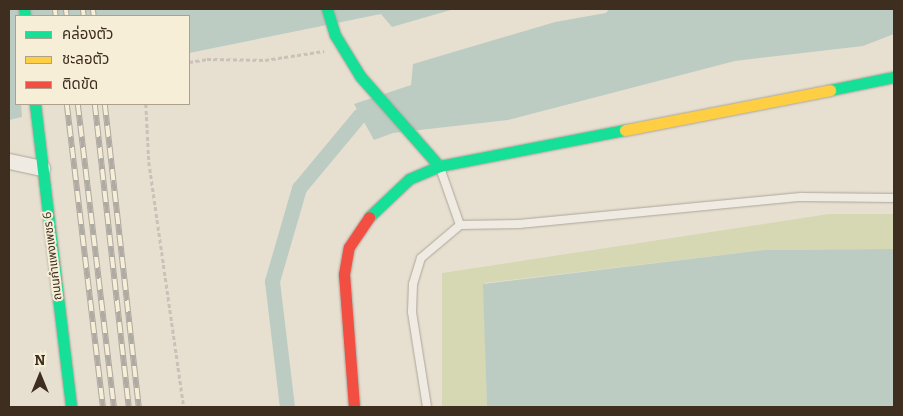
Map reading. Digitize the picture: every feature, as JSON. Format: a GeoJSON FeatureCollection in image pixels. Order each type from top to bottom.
{"type":"FeatureCollection","features":[{"type":"Feature","properties":{"kind":"street"},"geometry":{"type":"LineString","coordinates":[[327,9],[335,35],[360,76],[439,166]]}},
{"type":"Feature","properties":{"kind":"street"},"geometry":{"type":"LineString","coordinates":[[354,407],[344,274],[349,247],[375,208],[409,179],[439,166],[894,77]]}},
{"type":"Feature","properties":{"kind":"street","name":"ถนนกำแพงเพชร 6"},"geometry":{"type":"LineString","coordinates":[[35,105],[71,407]]}},
{"type":"Feature","properties":{"kind":"street"},"geometry":{"type":"LineString","coordinates":[[9,161],[42,168]]}},
{"type":"Feature","properties":{"kind":"lane"},"geometry":{"type":"LineString","coordinates":[[439,166],[460,225]]}},
{"type":"Feature","properties":{"kind":"lane"},"geometry":{"type":"LineString","coordinates":[[427,407],[412,312],[413,284],[421,258],[460,225],[519,224],[800,197],[894,198]]}},
{"type":"Feature","properties":{"kind":"path"},"geometry":{"type":"LineString","coordinates":[[190,62],[208,59],[265,60],[343,50]]}},
{"type":"Feature","properties":{"kind":"path"},"geometry":{"type":"LineString","coordinates":[[146,105],[149,162],[184,407]]}},
{"type":"Feature","properties":{"kind":"green space"},"geometry":{"type":"Polygon","coordinates":[[[829,214],[894,214],[894,249],[764,250],[484,283],[487,407],[442,407],[442,273],[829,214]]]}},
{"type":"Feature","properties":{"kind":"shaded area"},"geometry":{"type":"Polygon","coordinates":[[[9,9],[454,9],[392,27],[381,14],[190,53],[190,15],[15,15],[15,105],[21,105],[22,117],[9,120],[9,9]]]}},
{"type":"Feature","properties":{"kind":"shaded area"},"geometry":{"type":"Polygon","coordinates":[[[609,9],[894,9],[894,34],[863,46],[735,61],[508,120],[393,133],[374,140],[354,104],[411,85],[413,64],[555,22],[606,13],[609,9]]]}},
{"type":"Feature","properties":{"kind":"shaded area"},"geometry":{"type":"Polygon","coordinates":[[[894,249],[894,407],[487,407],[483,284],[764,250],[894,249]]]}},
{"type":"Feature","properties":{"kind":"waterway"},"geometry":{"type":"LineString","coordinates":[[287,407],[272,281],[299,188],[359,116],[378,109]]}},
{"type":"Feature","properties":{"kind":"railway"},"geometry":{"type":"LineString","coordinates":[[55,9],[56,15]]}},
{"type":"Feature","properties":{"kind":"railway"},"geometry":{"type":"LineString","coordinates":[[66,9],[67,15]]}},
{"type":"Feature","properties":{"kind":"railway"},"geometry":{"type":"LineString","coordinates":[[83,9],[84,15]]}},
{"type":"Feature","properties":{"kind":"railway"},"geometry":{"type":"LineString","coordinates":[[93,9],[94,15]]}},
{"type":"Feature","properties":{"kind":"railway"},"geometry":{"type":"LineString","coordinates":[[67,105],[103,407]]}},
{"type":"Feature","properties":{"kind":"railway"},"geometry":{"type":"LineString","coordinates":[[78,105],[114,407]]}},
{"type":"Feature","properties":{"kind":"railway"},"geometry":{"type":"LineString","coordinates":[[95,105],[129,407]]}},
{"type":"Feature","properties":{"kind":"railway"},"geometry":{"type":"LineString","coordinates":[[105,105],[139,407]]}},
{"type":"Feature","properties":{"kind":"traffic: fast"},"geometry":{"type":"LineString","coordinates":[[24,9],[25,15]]}},
{"type":"Feature","properties":{"kind":"traffic: fast"},"geometry":{"type":"LineString","coordinates":[[327,9],[335,35],[360,76],[439,166]]}},
{"type":"Feature","properties":{"kind":"traffic: fast"},"geometry":{"type":"LineString","coordinates":[[830,90],[894,77]]}},
{"type":"Feature","properties":{"kind":"traffic: fast"},"geometry":{"type":"LineString","coordinates":[[35,105],[71,407]]}},
{"type":"Feature","properties":{"kind":"traffic: fast"},"geometry":{"type":"LineString","coordinates":[[369,217],[409,179],[439,166],[625,130]]}},
{"type":"Feature","properties":{"kind":"traffic: slow"},"geometry":{"type":"LineString","coordinates":[[625,130],[830,90]]}},
{"type":"Feature","properties":{"kind":"traffic: jam"},"geometry":{"type":"LineString","coordinates":[[354,407],[344,274],[349,247],[369,217]]}}]}
